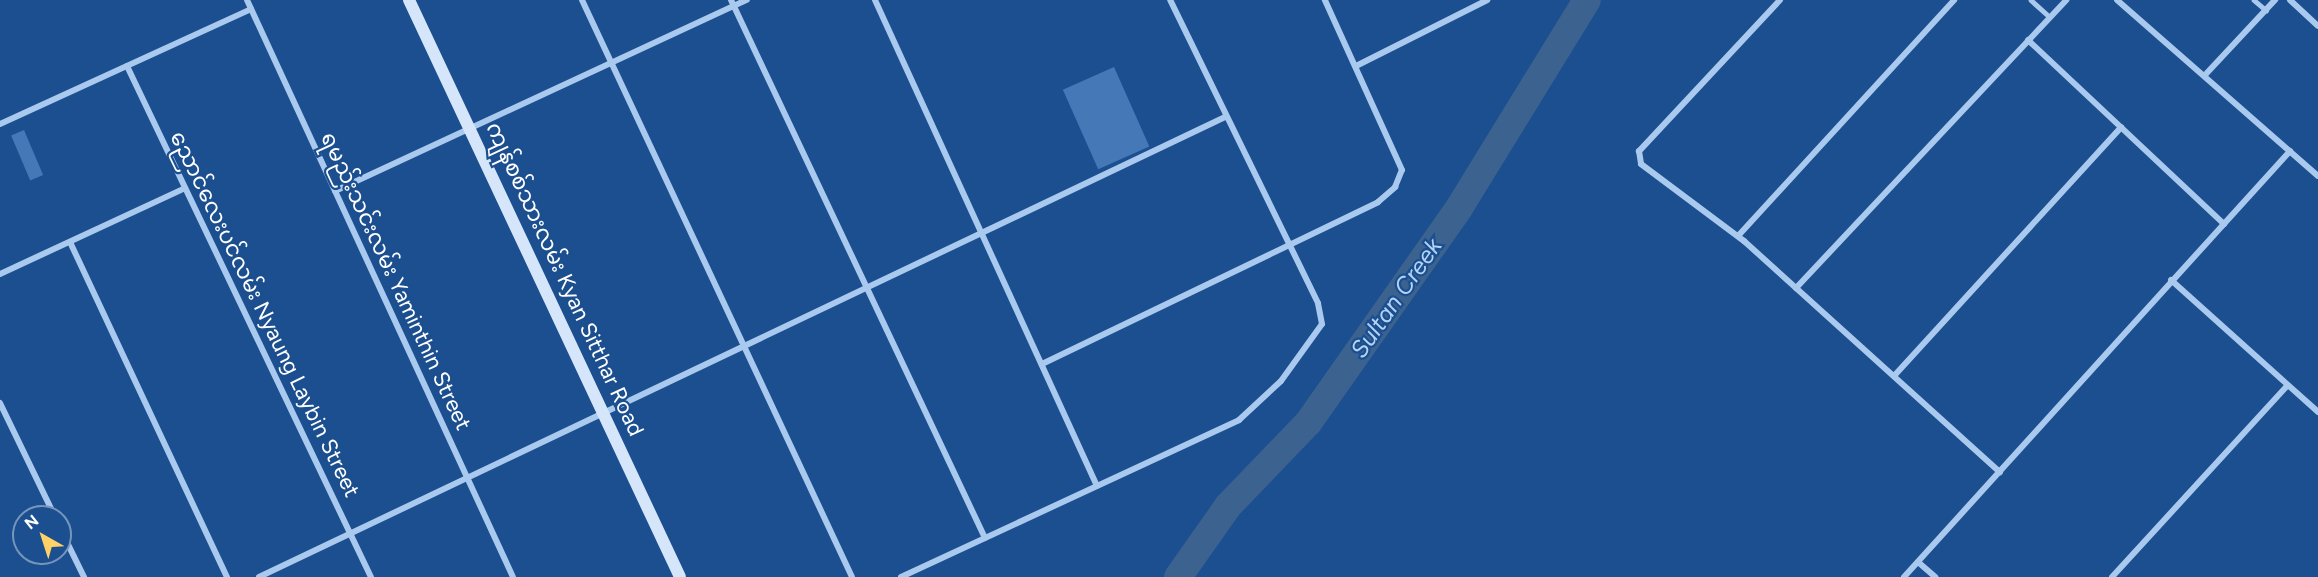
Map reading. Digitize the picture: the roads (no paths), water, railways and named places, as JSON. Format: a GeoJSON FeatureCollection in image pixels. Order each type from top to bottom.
{"type":"FeatureCollection","features":[{"type":"Feature","properties":{"kind":"main road","name":"ကျန်စစ်သားလမ်း Kyan Sitthar Road"},"geometry":{"type":"LineString","coordinates":[[409,0],[606,414],[680,577]]}},
{"type":"Feature","properties":{"kind":"street","name":"ရမည်းသင်းလမ်း Yaminthin Street"},"geometry":{"type":"LineString","coordinates":[[247,0],[513,577]]}},
{"type":"Feature","properties":{"kind":"street"},"geometry":{"type":"LineString","coordinates":[[582,0],[852,577]]}},
{"type":"Feature","properties":{"kind":"street"},"geometry":{"type":"LineString","coordinates":[[335,190],[612,63],[733,3],[747,0]]}},
{"type":"Feature","properties":{"kind":"street"},"geometry":{"type":"LineString","coordinates":[[875,0],[1097,486]]}},
{"type":"Feature","properties":{"kind":"street"},"geometry":{"type":"LineString","coordinates":[[901,577],[1239,420],[1313,342],[1322,324],[1318,303],[1287,246],[1170,0]]}},
{"type":"Feature","properties":{"kind":"street"},"geometry":{"type":"LineString","coordinates":[[1042,364],[1378,202],[1395,187],[1402,170],[1325,0]]}},
{"type":"Feature","properties":{"kind":"street"},"geometry":{"type":"LineString","coordinates":[[1356,66],[1486,0]]}},
{"type":"Feature","properties":{"kind":"street"},"geometry":{"type":"LineString","coordinates":[[1780,0],[1639,151],[1641,164],[1738,236],[2000,472]]}},
{"type":"Feature","properties":{"kind":"street"},"geometry":{"type":"LineString","coordinates":[[1738,236],[1954,0]]}},
{"type":"Feature","properties":{"kind":"street"},"geometry":{"type":"LineString","coordinates":[[1796,288],[2066,0]]}},
{"type":"Feature","properties":{"kind":"street"},"geometry":{"type":"LineString","coordinates":[[2117,0],[2318,176]]}},
{"type":"Feature","properties":{"kind":"street"},"geometry":{"type":"LineString","coordinates":[[2205,75],[2275,0]]}},
{"type":"Feature","properties":{"kind":"street"},"geometry":{"type":"LineString","coordinates":[[2290,0],[2318,26]]}},
{"type":"Feature","properties":{"kind":"street"},"geometry":{"type":"LineString","coordinates":[[733,3],[985,538]]}},
{"type":"Feature","properties":{"kind":"street"},"geometry":{"type":"LineString","coordinates":[[0,124],[251,9]]}},
{"type":"Feature","properties":{"kind":"street"},"geometry":{"type":"LineString","coordinates":[[2028,40],[2224,224]]}},
{"type":"Feature","properties":{"kind":"street","name":"ညောင်လေးပင်လမ်း Nyaung Laybin Street"},"geometry":{"type":"LineString","coordinates":[[127,66],[371,577]]}},
{"type":"Feature","properties":{"kind":"street"},"geometry":{"type":"LineString","coordinates":[[259,577],[745,348],[1225,117]]}},
{"type":"Feature","properties":{"kind":"street"},"geometry":{"type":"LineString","coordinates":[[1894,376],[2121,127]]}},
{"type":"Feature","properties":{"kind":"street"},"geometry":{"type":"LineString","coordinates":[[1904,577],[2290,151]]}},
{"type":"Feature","properties":{"kind":"street"},"geometry":{"type":"LineString","coordinates":[[0,274],[185,188]]}},
{"type":"Feature","properties":{"kind":"street"},"geometry":{"type":"LineString","coordinates":[[70,242],[227,577]]}},
{"type":"Feature","properties":{"kind":"street"},"geometry":{"type":"LineString","coordinates":[[2171,280],[2318,412]]}},
{"type":"Feature","properties":{"kind":"street"},"geometry":{"type":"LineString","coordinates":[[2112,577],[2288,385]]}},
{"type":"Feature","properties":{"kind":"street"},"geometry":{"type":"LineString","coordinates":[[0,404],[49,505]]}},
{"type":"Feature","properties":{"kind":"street"},"geometry":{"type":"LineString","coordinates":[[72,552],[84,577]]}},
{"type":"Feature","properties":{"kind":"street"},"geometry":{"type":"LineString","coordinates":[[1918,562],[1935,577]]}},
{"type":"Feature","properties":{"kind":"lane"},"geometry":{"type":"LineString","coordinates":[[2031,0],[2050,17]]}},
{"type":"Feature","properties":{"kind":"lane"},"geometry":{"type":"LineString","coordinates":[[2254,0],[2266,10]]}},
{"type":"Feature","properties":{"kind":"waterway","name":"Sultan Creek"},"geometry":{"type":"LineString","coordinates":[[1178,577],[1228,506],[1308,423],[1459,208],[1587,0]]}}]}
